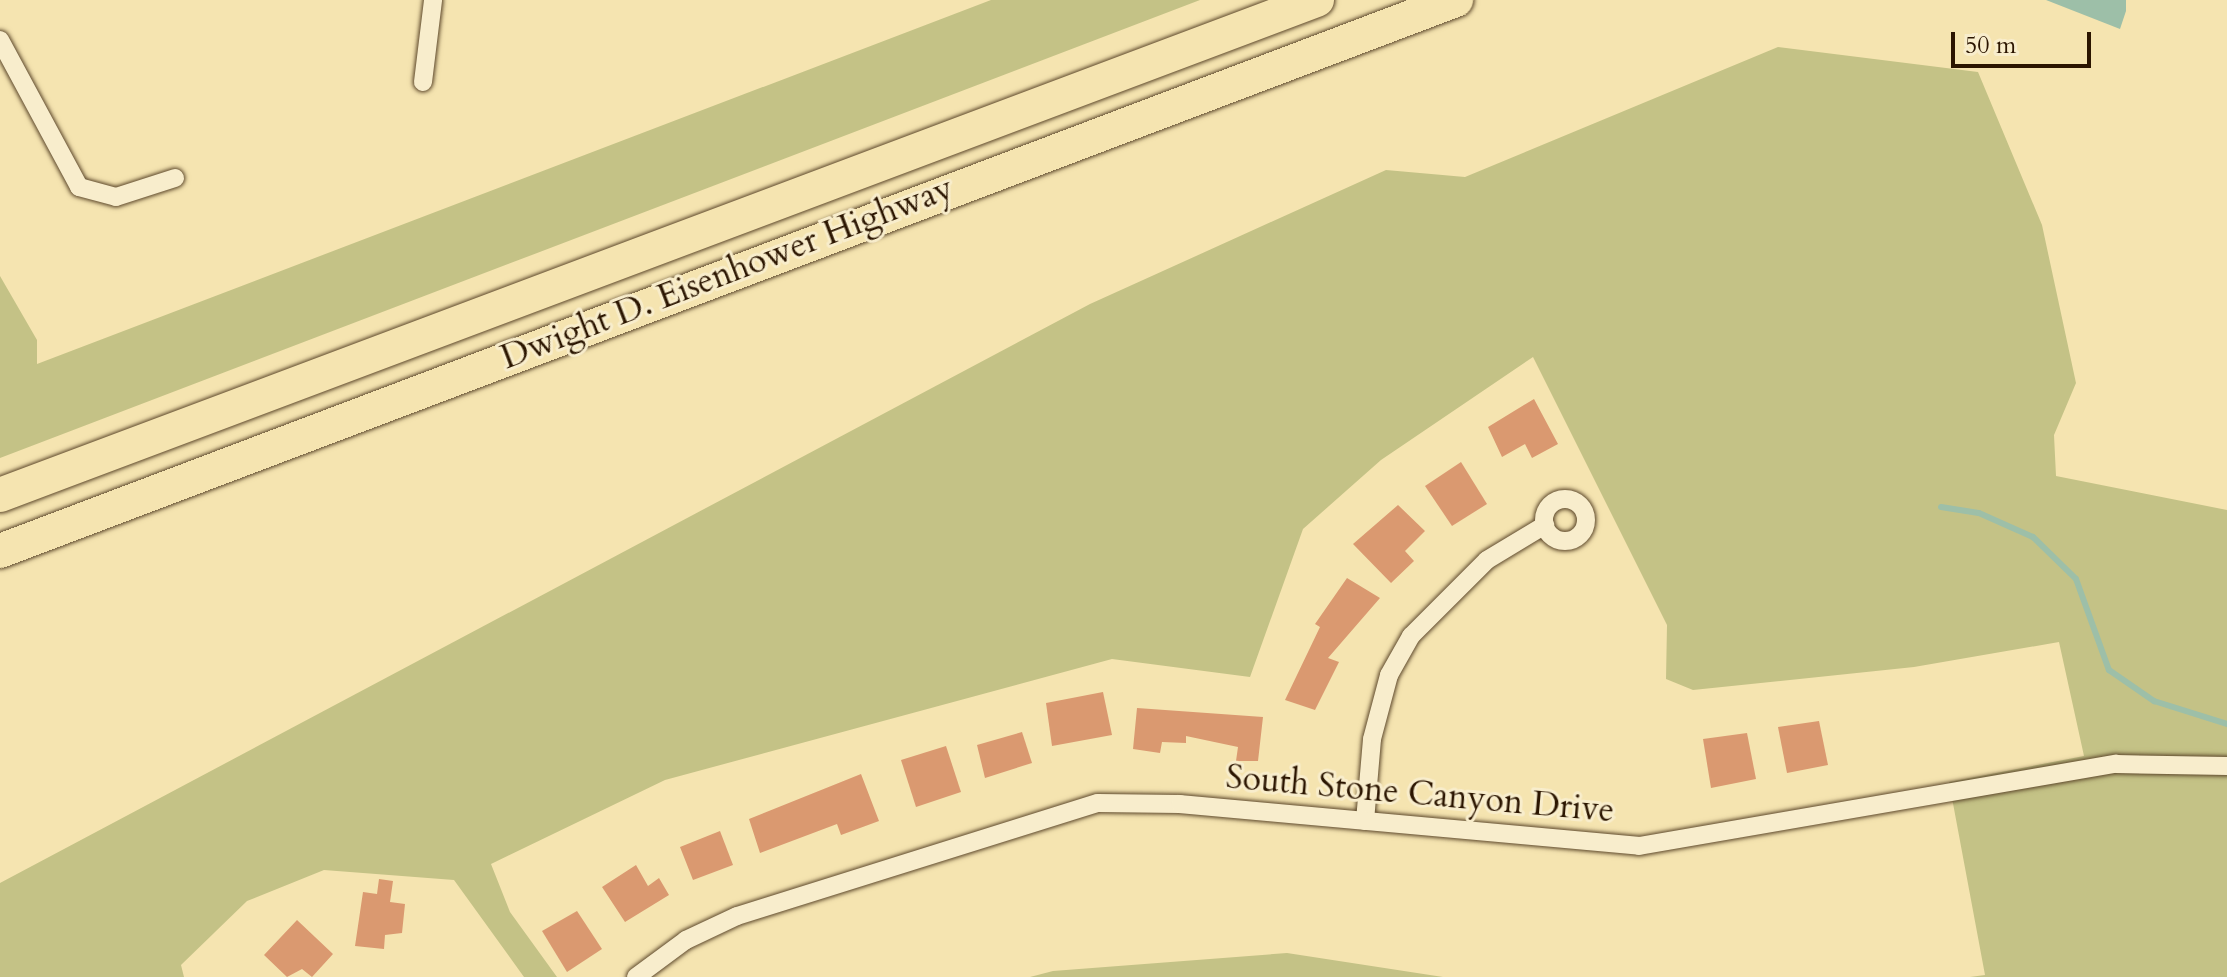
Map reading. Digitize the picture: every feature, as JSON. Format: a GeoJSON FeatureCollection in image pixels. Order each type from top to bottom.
{"type":"FeatureCollection","features":[{"type":"Feature","properties":{"kind":"highway","name":"Dwight D. Eisenhower Highway"},"geometry":{"type":"LineString","coordinates":[[0,495],[1317,0]]}},
{"type":"Feature","properties":{"kind":"highway","name":"Dwight D. Eisenhower Highway"},"geometry":{"type":"LineString","coordinates":[[0,551],[1456,0]]}},
{"type":"Feature","properties":{"kind":"street"},"geometry":{"type":"LineString","coordinates":[[423,82],[433,0]]}},
{"type":"Feature","properties":{"kind":"street"},"geometry":{"type":"LineString","coordinates":[[0,40],[79,187],[116,197],[175,178]]}},
{"type":"Feature","properties":{"kind":"street"},"geometry":{"type":"LineString","coordinates":[[1365,821],[1372,739],[1389,675],[1411,636],[1487,560],[1545,525]]}},
{"type":"Feature","properties":{"kind":"street","name":"South Stone Canyon Drive"},"geometry":{"type":"LineString","coordinates":[[636,977],[686,940],[737,916],[1098,803],[1365,821],[1639,846],[2116,764],[2227,766]]}},
{"type":"Feature","properties":{"kind":"shaded area"},"geometry":{"type":"Polygon","coordinates":[[[991,0],[1200,0],[0,458],[0,276],[37,340],[37,364],[991,0]]]}},
{"type":"Feature","properties":{"kind":"shaded area"},"geometry":{"type":"Polygon","coordinates":[[[2046,0],[2126,0],[2126,11],[2120,29],[2046,0]]]}},
{"type":"Feature","properties":{"kind":"shaded area"},"geometry":{"type":"Polygon","coordinates":[[[1778,47],[1978,72],[2042,225],[2076,383],[2054,435],[2056,476],[2227,510],[2227,977],[1970,977],[1985,975],[1949,782],[2084,756],[2059,642],[1914,667],[1693,690],[1666,679],[1667,625],[1533,357],[1381,460],[1303,529],[1250,677],[1112,659],[665,780],[491,864],[510,912],[557,977],[524,977],[454,880],[324,870],[247,901],[181,965],[184,977],[0,977],[0,883],[1090,304],[1386,170],[1465,177],[1778,47]]]}},
{"type":"Feature","properties":{"kind":"shaded area"},"geometry":{"type":"Polygon","coordinates":[[[1287,953],[1443,977],[1030,977],[1053,971],[1287,953]]]}},
{"type":"Feature","properties":{"kind":"building"},"geometry":{"type":"Polygon","coordinates":[[[1534,399],[1558,444],[1532,458],[1525,444],[1502,457],[1488,427],[1534,399]]]}},
{"type":"Feature","properties":{"kind":"building"},"geometry":{"type":"Polygon","coordinates":[[[1461,462],[1487,504],[1452,526],[1425,486],[1461,462]]]}},
{"type":"Feature","properties":{"kind":"building"},"geometry":{"type":"Polygon","coordinates":[[[1398,505],[1425,531],[1405,551],[1414,561],[1391,583],[1353,544],[1398,505]]]}},
{"type":"Feature","properties":{"kind":"building"},"geometry":{"type":"Polygon","coordinates":[[[1347,578],[1380,598],[1328,658],[1339,662],[1315,710],[1285,700],[1320,627],[1315,624],[1347,578]]]}},
{"type":"Feature","properties":{"kind":"building"},"geometry":{"type":"Polygon","coordinates":[[[1103,692],[1112,735],[1052,746],[1046,703],[1103,692]]]}},
{"type":"Feature","properties":{"kind":"building"},"geometry":{"type":"Polygon","coordinates":[[[1137,708],[1263,717],[1258,761],[1236,761],[1238,747],[1186,736],[1186,743],[1162,742],[1160,753],[1133,749],[1137,708]]]}},
{"type":"Feature","properties":{"kind":"building"},"geometry":{"type":"Polygon","coordinates":[[[1819,721],[1828,765],[1787,773],[1778,727],[1819,721]]]}},
{"type":"Feature","properties":{"kind":"building"},"geometry":{"type":"Polygon","coordinates":[[[1022,732],[1032,763],[985,778],[977,745],[1022,732]]]}},
{"type":"Feature","properties":{"kind":"building"},"geometry":{"type":"Polygon","coordinates":[[[1747,733],[1756,779],[1711,788],[1703,739],[1747,733]]]}},
{"type":"Feature","properties":{"kind":"building"},"geometry":{"type":"Polygon","coordinates":[[[946,746],[961,792],[916,807],[901,760],[946,746]]]}},
{"type":"Feature","properties":{"kind":"building"},"geometry":{"type":"Polygon","coordinates":[[[861,774],[879,821],[841,835],[837,824],[760,853],[749,819],[861,774]]]}},
{"type":"Feature","properties":{"kind":"building"},"geometry":{"type":"Polygon","coordinates":[[[720,831],[733,865],[693,880],[680,847],[720,831]]]}},
{"type":"Feature","properties":{"kind":"building"},"geometry":{"type":"Polygon","coordinates":[[[636,865],[648,886],[659,878],[669,895],[625,922],[602,887],[636,865]]]}},
{"type":"Feature","properties":{"kind":"building"},"geometry":{"type":"Polygon","coordinates":[[[379,879],[393,881],[390,902],[405,904],[402,933],[385,935],[384,949],[355,946],[363,892],[377,894],[379,879]]]}},
{"type":"Feature","properties":{"kind":"building"},"geometry":{"type":"Polygon","coordinates":[[[577,911],[602,949],[567,972],[542,931],[577,911]]]}},
{"type":"Feature","properties":{"kind":"building"},"geometry":{"type":"Polygon","coordinates":[[[297,920],[333,954],[312,977],[302,969],[287,977],[264,955],[297,920]]]}},
{"type":"Feature","properties":{"kind":"waterway"},"geometry":{"type":"LineString","coordinates":[[1941,507],[1979,513],[2033,537],[2076,579],[2109,670],[2154,701],[2227,724]]}}]}
